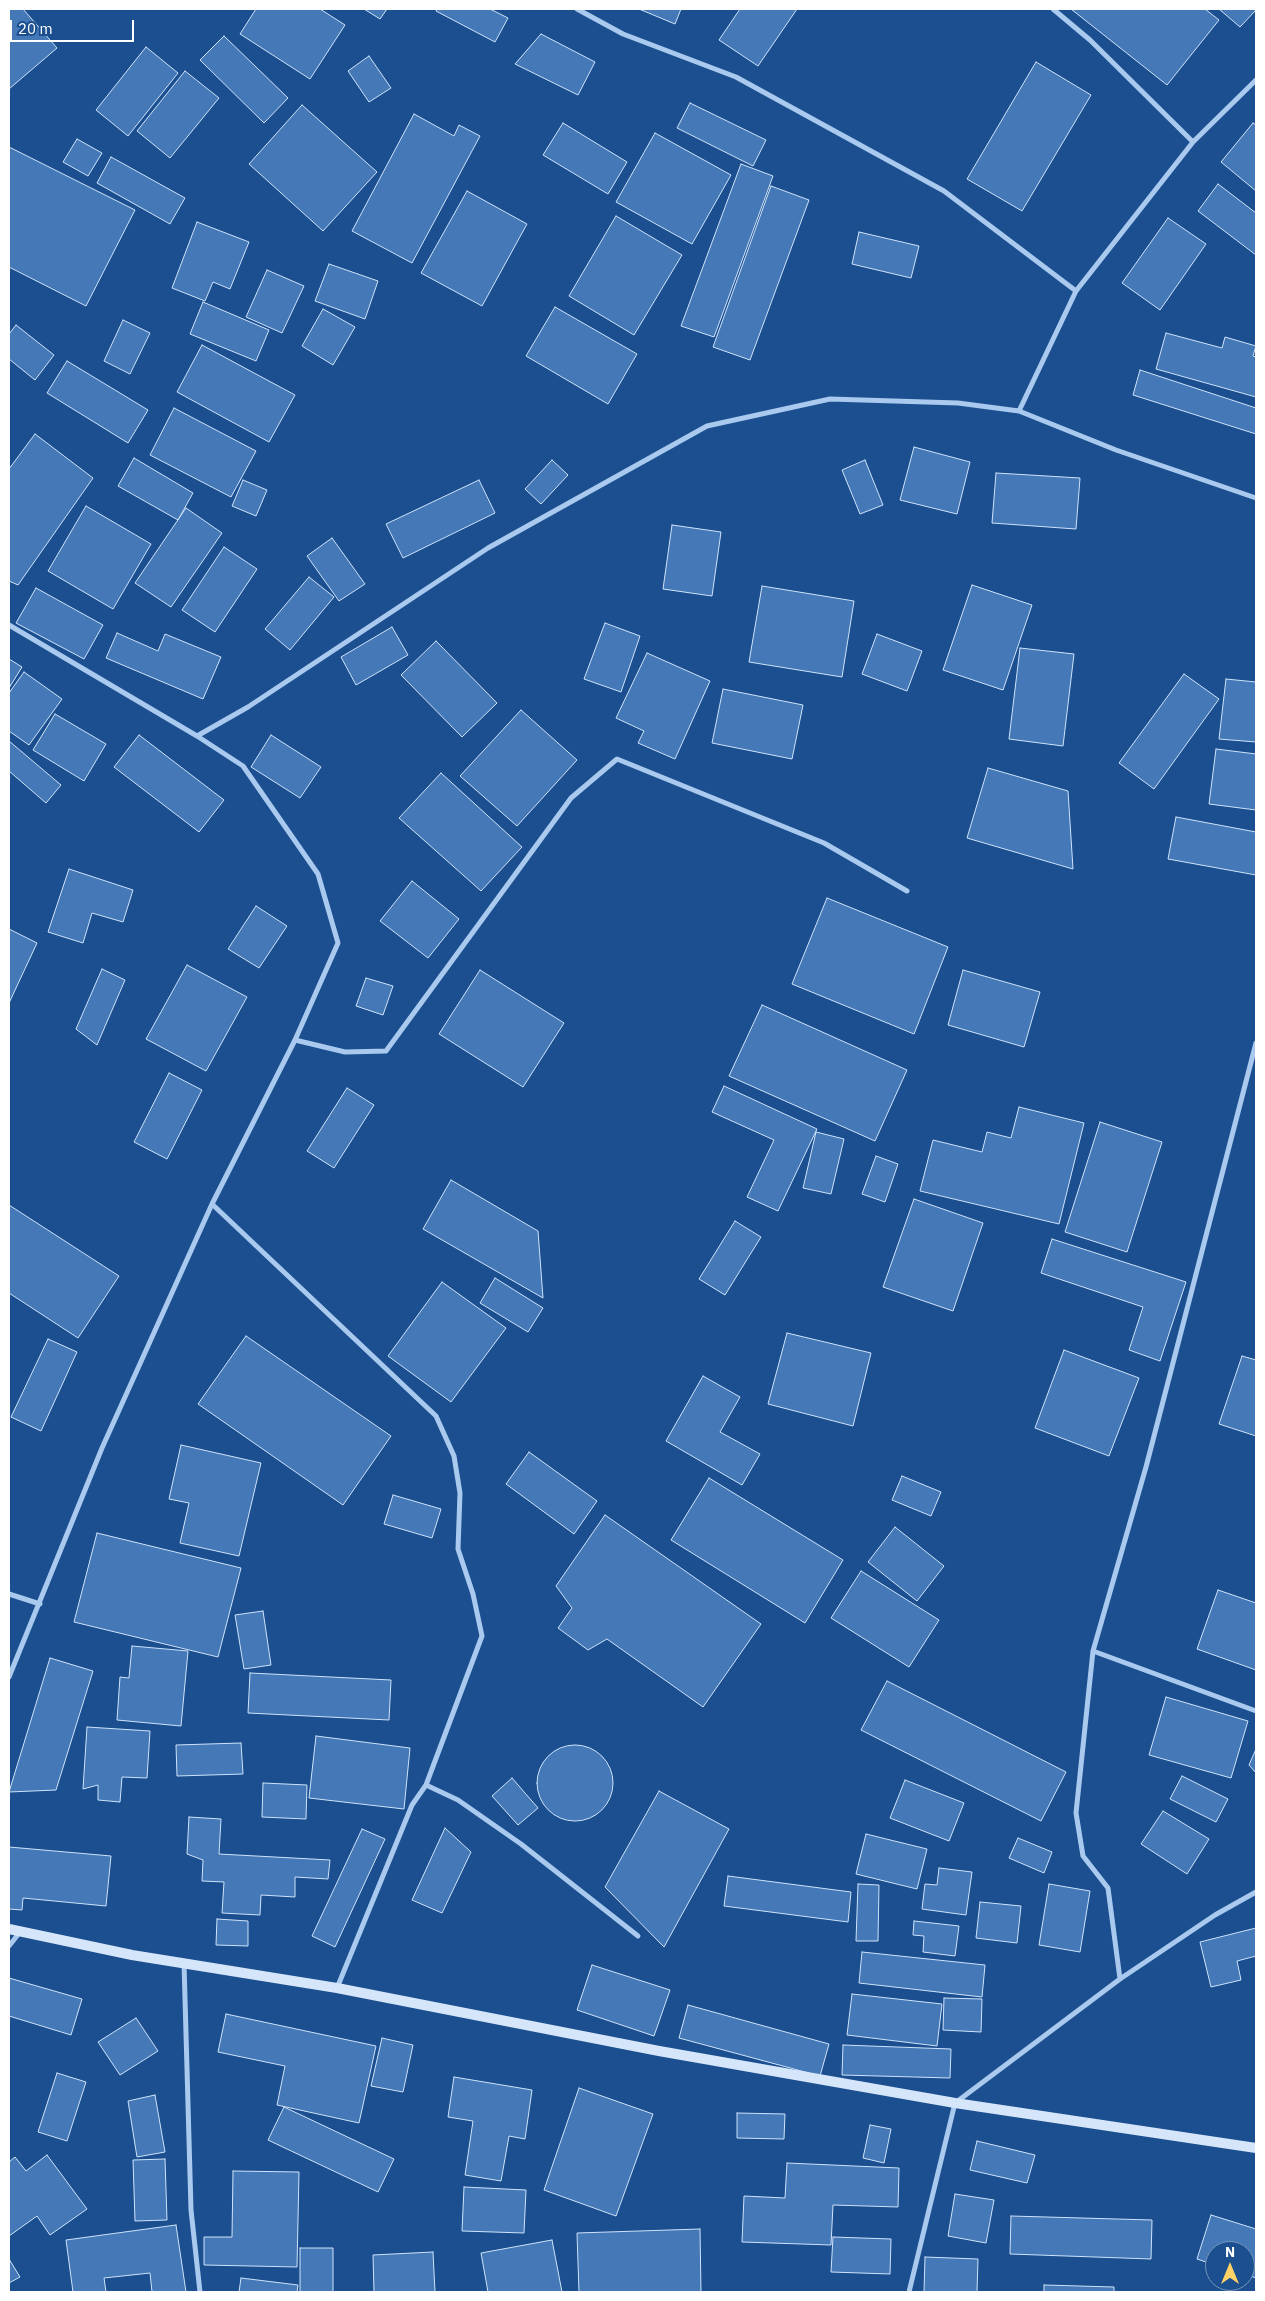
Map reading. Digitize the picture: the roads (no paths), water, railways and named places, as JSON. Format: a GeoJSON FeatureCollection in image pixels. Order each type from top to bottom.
{"type":"FeatureCollection","features":[{"type":"Feature","properties":{"kind":"street"},"geometry":{"type":"LineString","coordinates":[[577,9],[623,34],[736,77],[944,191],[1076,292]]}},
{"type":"Feature","properties":{"kind":"street"},"geometry":{"type":"LineString","coordinates":[[1053,9],[1090,40],[1193,142]]}},
{"type":"Feature","properties":{"kind":"street"},"geometry":{"type":"LineString","coordinates":[[1019,411],[1076,292],[1193,142],[1256,80]]}},
{"type":"Feature","properties":{"kind":"street"},"geometry":{"type":"LineString","coordinates":[[197,736],[248,707],[488,548],[708,426],[830,399],[958,403],[1019,411],[1116,450],[1256,498]]}},
{"type":"Feature","properties":{"kind":"street"},"geometry":{"type":"LineString","coordinates":[[9,624],[197,736],[243,766],[318,874],[338,943],[295,1040],[212,1204],[102,1448],[9,1677]]}},
{"type":"Feature","properties":{"kind":"street"},"geometry":{"type":"LineString","coordinates":[[295,1040],[345,1052],[386,1051],[571,798],[617,759],[824,843],[907,891]]}},
{"type":"Feature","properties":{"kind":"street"},"geometry":{"type":"LineString","coordinates":[[1120,1979],[1108,1888],[1083,1856],[1076,1813],[1093,1650],[1146,1467],[1256,1044]]}},
{"type":"Feature","properties":{"kind":"street"},"geometry":{"type":"LineString","coordinates":[[212,1204],[436,1416],[454,1456],[460,1492],[458,1549],[473,1594],[482,1636],[426,1785],[412,1805],[337,1988]]}},
{"type":"Feature","properties":{"kind":"street"},"geometry":{"type":"LineString","coordinates":[[9,1594],[40,1604]]}},
{"type":"Feature","properties":{"kind":"street"},"geometry":{"type":"LineString","coordinates":[[1093,1650],[1256,1711]]}},
{"type":"Feature","properties":{"kind":"street"},"geometry":{"type":"LineString","coordinates":[[426,1785],[458,1800],[521,1844],[638,1936]]}},
{"type":"Feature","properties":{"kind":"street"},"geometry":{"type":"LineString","coordinates":[[909,2292],[955,2103],[1120,1979],[1215,1915],[1256,1892]]}},
{"type":"Feature","properties":{"kind":"street"},"geometry":{"type":"LineString","coordinates":[[9,1929],[184,1963],[337,1988],[659,2051],[955,2103],[1256,2148]]}},
{"type":"Feature","properties":{"kind":"street"},"geometry":{"type":"LineString","coordinates":[[9,1946],[20,1932]]}},
{"type":"Feature","properties":{"kind":"street"},"geometry":{"type":"LineString","coordinates":[[184,1963],[191,2210],[200,2292]]}}]}
